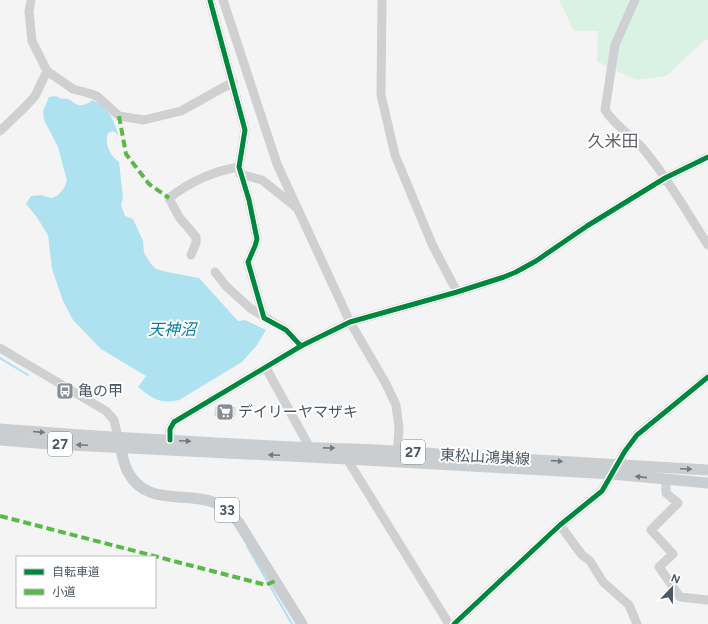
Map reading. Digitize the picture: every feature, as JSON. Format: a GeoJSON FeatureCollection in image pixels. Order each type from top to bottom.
{"type":"FeatureCollection","features":[{"type":"Feature","properties":{"kind":"main road","name":"27"},"geometry":{"type":"LineString","coordinates":[[0,429],[119,442]]}},
{"type":"Feature","properties":{"kind":"main road","name":"27"},"geometry":{"type":"LineString","coordinates":[[0,440],[50,444],[119,442]]}},
{"type":"Feature","properties":{"kind":"main road","name":"東松山鴻巣線"},"geometry":{"type":"LineString","coordinates":[[119,442],[170,440],[310,448],[398,450],[615,470],[666,480],[708,483]]}},
{"type":"Feature","properties":{"kind":"main road","name":"東松山鴻巣線"},"geometry":{"type":"LineString","coordinates":[[119,442],[212,452],[397,462],[615,470],[708,470]]}},
{"type":"Feature","properties":{"kind":"main road","name":"33"},"geometry":{"type":"LineString","coordinates":[[119,442],[128,472],[139,486],[153,495],[214,502],[224,507],[232,514],[302,624]]}},
{"type":"Feature","properties":{"kind":"street"},"geometry":{"type":"LineString","coordinates":[[31,0],[29,12],[32,41],[47,71],[73,89],[88,92],[97,96],[119,116],[144,120],[181,111],[233,82]]}},
{"type":"Feature","properties":{"kind":"street"},"geometry":{"type":"LineString","coordinates":[[210,0],[245,130],[240,170],[249,200],[257,239],[248,262],[264,318]]}},
{"type":"Feature","properties":{"kind":"street"},"geometry":{"type":"LineString","coordinates":[[223,0],[278,164],[350,322],[385,382],[396,405],[399,428],[397,462]]}},
{"type":"Feature","properties":{"kind":"street"},"geometry":{"type":"LineString","coordinates":[[382,0],[381,95],[395,155],[432,244],[457,292]]}},
{"type":"Feature","properties":{"kind":"street"},"geometry":{"type":"LineString","coordinates":[[635,0],[615,45],[605,110],[611,120],[644,150],[665,178],[708,245]]}},
{"type":"Feature","properties":{"kind":"street"},"geometry":{"type":"LineString","coordinates":[[0,131],[35,96],[47,71]]}},
{"type":"Feature","properties":{"kind":"street"},"geometry":{"type":"LineString","coordinates":[[170,440],[170,429],[174,422],[301,346],[350,322],[457,292],[504,277],[536,261],[587,226],[665,178],[708,157]]}},
{"type":"Feature","properties":{"kind":"street"},"geometry":{"type":"LineString","coordinates":[[191,255],[196,244],[196,237],[179,217],[169,198],[179,190],[208,175],[228,169],[240,170],[262,180],[299,210]]}},
{"type":"Feature","properties":{"kind":"street"},"geometry":{"type":"LineString","coordinates":[[215,272],[226,286],[250,308],[264,318],[286,330],[301,346]]}},
{"type":"Feature","properties":{"kind":"street"},"geometry":{"type":"LineString","coordinates":[[0,348],[106,410],[114,420],[119,442]]}},
{"type":"Feature","properties":{"kind":"street"},"geometry":{"type":"LineString","coordinates":[[266,368],[310,448]]}},
{"type":"Feature","properties":{"kind":"street"},"geometry":{"type":"LineString","coordinates":[[454,624],[560,525],[602,491],[625,451],[637,435],[708,377]]}},
{"type":"Feature","properties":{"kind":"street"},"geometry":{"type":"LineString","coordinates":[[347,459],[449,624]]}},
{"type":"Feature","properties":{"kind":"street"},"geometry":{"type":"LineString","coordinates":[[666,480],[666,493],[678,504],[651,530],[673,554],[659,567],[680,597],[708,600]]}},
{"type":"Feature","properties":{"kind":"street"},"geometry":{"type":"LineString","coordinates":[[560,525],[582,555],[590,561],[603,582],[629,605],[637,624]]}},
{"type":"Feature","properties":{"kind":"green space"},"geometry":{"type":"Polygon","coordinates":[[[559,0],[708,0],[708,40],[706,39],[666,76],[636,80],[597,62],[598,31],[574,31],[559,0]]]}},
{"type":"Feature","properties":{"kind":"water","name":"天神沼"},"geometry":{"type":"Polygon","coordinates":[[[56,96],[61,99],[69,99],[78,105],[86,104],[93,100],[104,108],[111,116],[119,138],[113,131],[108,133],[107,145],[113,156],[119,162],[123,198],[121,205],[125,216],[133,219],[143,241],[144,253],[151,264],[156,269],[199,278],[238,321],[245,320],[266,330],[257,345],[242,362],[179,400],[167,402],[157,400],[138,387],[146,376],[101,349],[73,320],[63,301],[52,269],[48,235],[36,216],[26,204],[31,196],[42,195],[52,198],[58,195],[64,188],[67,181],[58,147],[44,120],[43,111],[49,97],[56,96]]]}},
{"type":"Feature","properties":{"kind":"building","name":"デイリーヤマザキ"},"geometry":{"type":"Polygon","coordinates":[[[215,406],[236,407],[235,417],[214,416],[215,406]]]}},
{"type":"Feature","properties":{"kind":"waterway"},"geometry":{"type":"LineString","coordinates":[[0,358],[28,375]]}},
{"type":"Feature","properties":{"kind":"waterway"},"geometry":{"type":"LineString","coordinates":[[247,546],[292,624]]}},
{"type":"Feature","properties":{"kind":"marked path"},"geometry":{"type":"LineString","coordinates":[[119,116],[126,154],[149,184],[169,198]]}},
{"type":"Feature","properties":{"kind":"marked path"},"geometry":{"type":"LineString","coordinates":[[0,516],[154,556]]}},
{"type":"Feature","properties":{"kind":"marked path"},"geometry":{"type":"LineString","coordinates":[[156,556],[266,585],[275,581]]}},
{"type":"Feature","properties":{"kind":"cycle path"},"geometry":{"type":"LineString","coordinates":[[210,0],[245,130],[239,167],[249,200],[257,239],[248,262],[264,318],[286,330],[301,346]]}},
{"type":"Feature","properties":{"kind":"cycle path"},"geometry":{"type":"LineString","coordinates":[[170,440],[170,429],[174,422],[301,346],[350,322],[457,292],[516,272],[536,261],[587,226],[665,178],[708,157]]}},
{"type":"Feature","properties":{"kind":"cycle path"},"geometry":{"type":"LineString","coordinates":[[454,624],[560,525],[602,491],[625,451],[637,435],[708,377]]}},
{"type":"Feature","properties":{"kind":"place","name":"亀の甲"},"geometry":{"type":"Point","coordinates":[65,391]}},
{"type":"Feature","properties":{"kind":"place","name":"デイリーヤマザキ"},"geometry":{"type":"Point","coordinates":[225,412]}},
{"type":"Feature","properties":{"kind":"district","name":"久米田"},"geometry":{"type":"Point","coordinates":[613,141]}}]}
